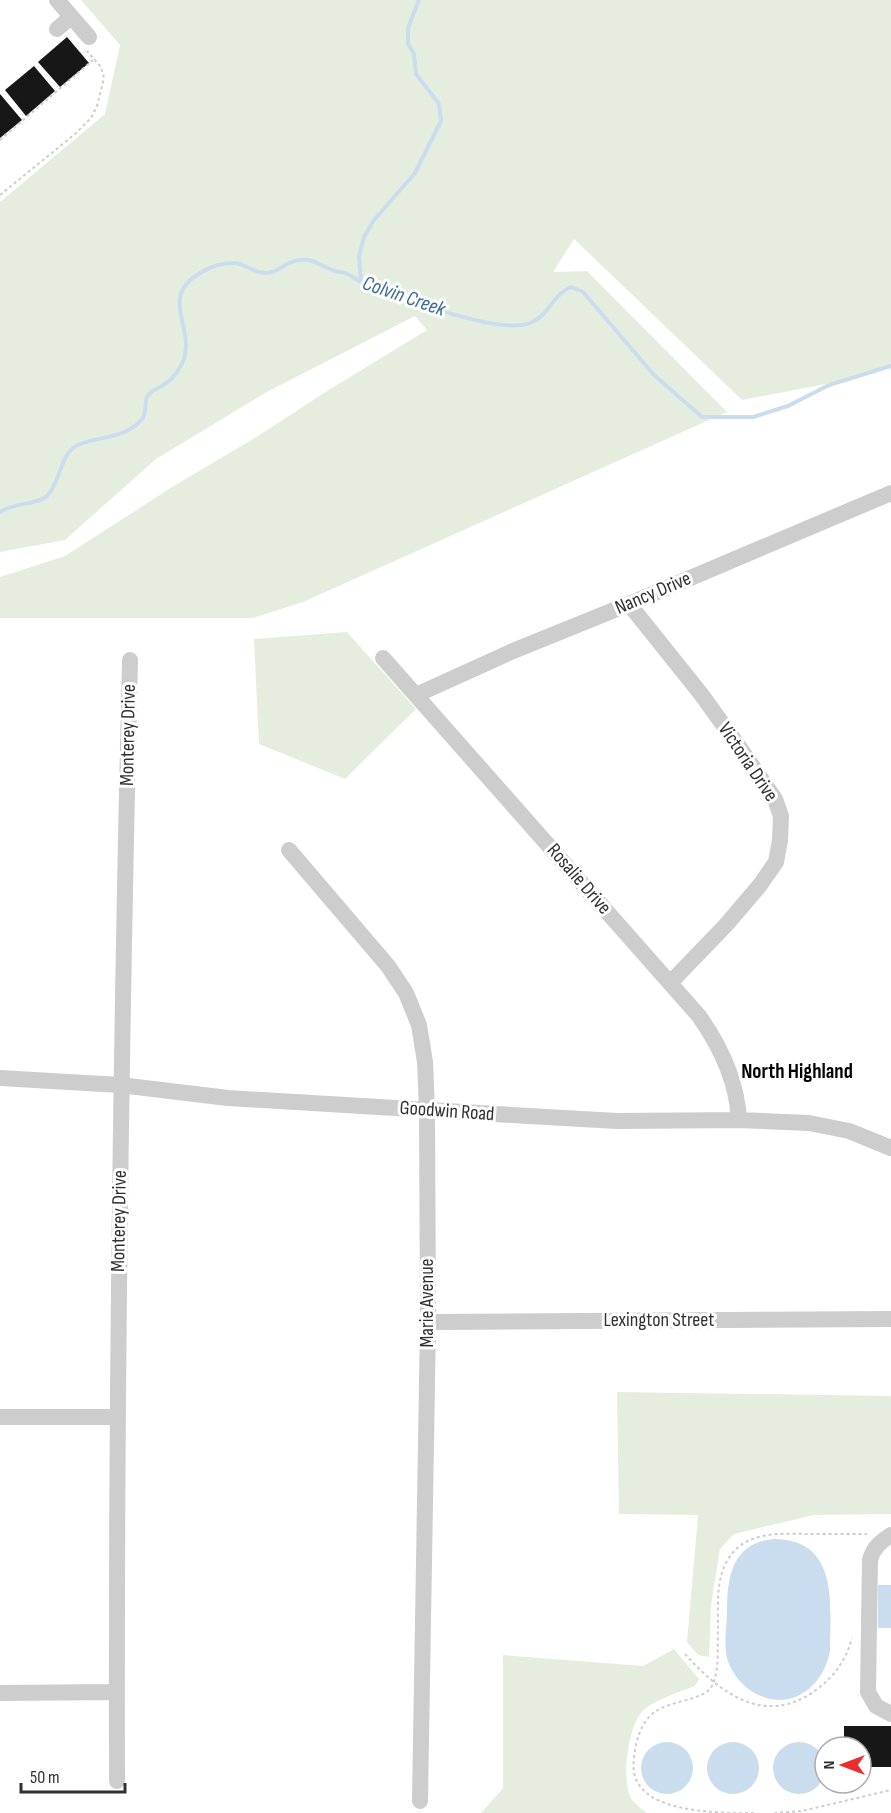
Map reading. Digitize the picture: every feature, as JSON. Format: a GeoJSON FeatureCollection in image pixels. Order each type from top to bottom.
{"type":"FeatureCollection","features":[{"type":"Feature","properties":{"kind":"street"},"geometry":{"type":"LineString","coordinates":[[57,0],[71,17],[85,41]]}},
{"type":"Feature","properties":{"kind":"street"},"geometry":{"type":"LineString","coordinates":[[57,29],[71,17]]}},
{"type":"Feature","properties":{"kind":"street","name":"Nancy Drive"},"geometry":{"type":"LineString","coordinates":[[416,695],[513,651],[891,493]]}},
{"type":"Feature","properties":{"kind":"street","name":"Victoria Drive"},"geometry":{"type":"LineString","coordinates":[[629,604],[740,748],[775,799],[781,816],[776,862],[726,925],[670,983]]}},
{"type":"Feature","properties":{"kind":"street","name":"Rosalie Drive"},"geometry":{"type":"LineString","coordinates":[[383,658],[699,1016],[716,1040],[728,1068],[738,1099],[739,1120]]}},
{"type":"Feature","properties":{"kind":"street","name":"Monterey Drive"},"geometry":{"type":"LineString","coordinates":[[117,1781],[120,1085],[130,660]]}},
{"type":"Feature","properties":{"kind":"street","name":"Marie Avenue"},"geometry":{"type":"LineString","coordinates":[[289,850],[388,966],[406,993],[419,1025],[427,1110],[428,1322],[420,1801]]}},
{"type":"Feature","properties":{"kind":"street","name":"Goodwin Road"},"geometry":{"type":"LineString","coordinates":[[0,1078],[120,1085],[228,1098],[617,1121],[739,1120],[809,1123],[849,1131],[891,1148]]}},
{"type":"Feature","properties":{"kind":"street","name":"Lexington Street"},"geometry":{"type":"LineString","coordinates":[[428,1322],[891,1319]]}},
{"type":"Feature","properties":{"kind":"street"},"geometry":{"type":"LineString","coordinates":[[0,1417],[117,1417]]}},
{"type":"Feature","properties":{"kind":"street"},"geometry":{"type":"LineString","coordinates":[[891,1535],[872,1552],[870,1560],[868,1692],[876,1707],[891,1714]]}},
{"type":"Feature","properties":{"kind":"street"},"geometry":{"type":"LineString","coordinates":[[0,1693],[116,1692]]}},
{"type":"Feature","properties":{"kind":"path"},"geometry":{"type":"LineString","coordinates":[[0,195],[75,134],[91,118],[98,106],[104,78],[102,70],[85,41]]}},
{"type":"Feature","properties":{"kind":"path"},"geometry":{"type":"LineString","coordinates":[[0,140],[94,59]]}},
{"type":"Feature","properties":{"kind":"path"},"geometry":{"type":"LineString","coordinates":[[646,1798],[639,1790],[634,1777],[633,1763],[634,1752],[643,1725],[662,1707],[707,1693],[714,1683],[719,1590],[726,1562],[732,1554],[747,1541],[767,1534],[871,1534]]}},
{"type":"Feature","properties":{"kind":"path"},"geometry":{"type":"LineString","coordinates":[[685,1654],[714,1683],[740,1699],[754,1704],[778,1707],[810,1694],[834,1674],[848,1653],[853,1637]]}},
{"type":"Feature","properties":{"kind":"path"},"geometry":{"type":"LineString","coordinates":[[774,1813],[802,1811],[891,1790]]}},
{"type":"Feature","properties":{"kind":"path"},"geometry":{"type":"LineString","coordinates":[[674,1810],[754,1813]]}},
{"type":"Feature","properties":{"kind":"green space"},"geometry":{"type":"Polygon","coordinates":[[[81,0],[891,0],[891,368],[831,383],[742,400],[574,239],[553,272],[587,271],[727,412],[303,602],[253,618],[0,618],[0,577],[65,556],[172,487],[427,330],[415,316],[265,393],[156,459],[65,540],[0,552],[0,202],[105,114],[120,45],[81,0]]]}},
{"type":"Feature","properties":{"kind":"green space"},"geometry":{"type":"Polygon","coordinates":[[[347,632],[416,709],[345,779],[259,744],[254,639],[347,632]]]}},
{"type":"Feature","properties":{"kind":"green space"},"geometry":{"type":"Polygon","coordinates":[[[617,1392],[891,1396],[891,1514],[814,1515],[734,1534],[720,1549],[711,1605],[709,1657],[698,1655],[687,1642],[698,1515],[619,1514],[617,1392]]]}},
{"type":"Feature","properties":{"kind":"green space"},"geometry":{"type":"Polygon","coordinates":[[[674,1649],[699,1679],[695,1686],[651,1705],[636,1720],[628,1753],[628,1788],[631,1798],[646,1813],[481,1813],[503,1788],[503,1655],[643,1666],[674,1649]]]}},
{"type":"Feature","properties":{"kind":"water"},"geometry":{"type":"Polygon","coordinates":[[[773,1539],[795,1542],[810,1550],[820,1562],[827,1578],[830,1595],[830,1651],[826,1666],[814,1684],[802,1694],[784,1700],[763,1697],[744,1686],[731,1668],[726,1648],[728,1590],[734,1567],[747,1548],[758,1542],[773,1539]]]}},
{"type":"Feature","properties":{"kind":"water"},"geometry":{"type":"Polygon","coordinates":[[[878,1585],[891,1585],[891,1628],[878,1628],[878,1585]]]}},
{"type":"Feature","properties":{"kind":"water"},"geometry":{"type":"Polygon","coordinates":[[[662,1742],[672,1742],[686,1749],[693,1768],[686,1787],[672,1794],[662,1794],[652,1790],[645,1783],[641,1773],[641,1763],[645,1753],[652,1746],[662,1742]]]}},
{"type":"Feature","properties":{"kind":"water"},"geometry":{"type":"Polygon","coordinates":[[[728,1742],[738,1742],[748,1746],[755,1753],[759,1768],[755,1783],[748,1790],[738,1794],[728,1794],[718,1790],[711,1783],[707,1773],[707,1763],[711,1753],[718,1746],[728,1742]]]}},
{"type":"Feature","properties":{"kind":"water"},"geometry":{"type":"Polygon","coordinates":[[[794,1742],[813,1746],[813,1790],[804,1794],[794,1794],[784,1790],[777,1783],[773,1773],[773,1763],[777,1753],[784,1746],[794,1742]]]}},
{"type":"Feature","properties":{"kind":"building"},"geometry":{"type":"Polygon","coordinates":[[[67,37],[89,63],[60,87],[38,62],[67,37]]]}},
{"type":"Feature","properties":{"kind":"building"},"geometry":{"type":"Polygon","coordinates":[[[34,66],[55,91],[26,116],[5,90],[34,66]]]}},
{"type":"Feature","properties":{"kind":"building"},"geometry":{"type":"Polygon","coordinates":[[[0,94],[22,120],[0,138],[0,94]]]}},
{"type":"Feature","properties":{"kind":"building"},"geometry":{"type":"Polygon","coordinates":[[[844,1726],[891,1726],[891,1767],[873,1767],[873,1735],[844,1735],[844,1726]]]}},
{"type":"Feature","properties":{"kind":"waterway"},"geometry":{"type":"LineString","coordinates":[[361,282],[359,257],[364,237],[374,220],[415,173],[441,121],[439,104],[416,74],[414,54],[408,44],[408,28],[419,0]]}},
{"type":"Feature","properties":{"kind":"waterway","name":"Colvin Creek"},"geometry":{"type":"LineString","coordinates":[[0,512],[38,501],[47,496],[56,483],[64,460],[73,448],[88,441],[129,430],[142,419],[149,394],[171,379],[179,370],[184,359],[185,335],[180,312],[182,292],[188,282],[200,273],[226,264],[235,263],[268,273],[295,261],[311,261],[347,274],[361,282],[446,312],[494,324],[514,326],[536,320],[565,290],[571,287],[583,292],[654,375],[702,417],[753,417],[788,406],[829,385],[891,366]]}},
{"type":"Feature","properties":{"kind":"district","name":"North Highland"},"geometry":{"type":"Point","coordinates":[797,1071]}}]}
